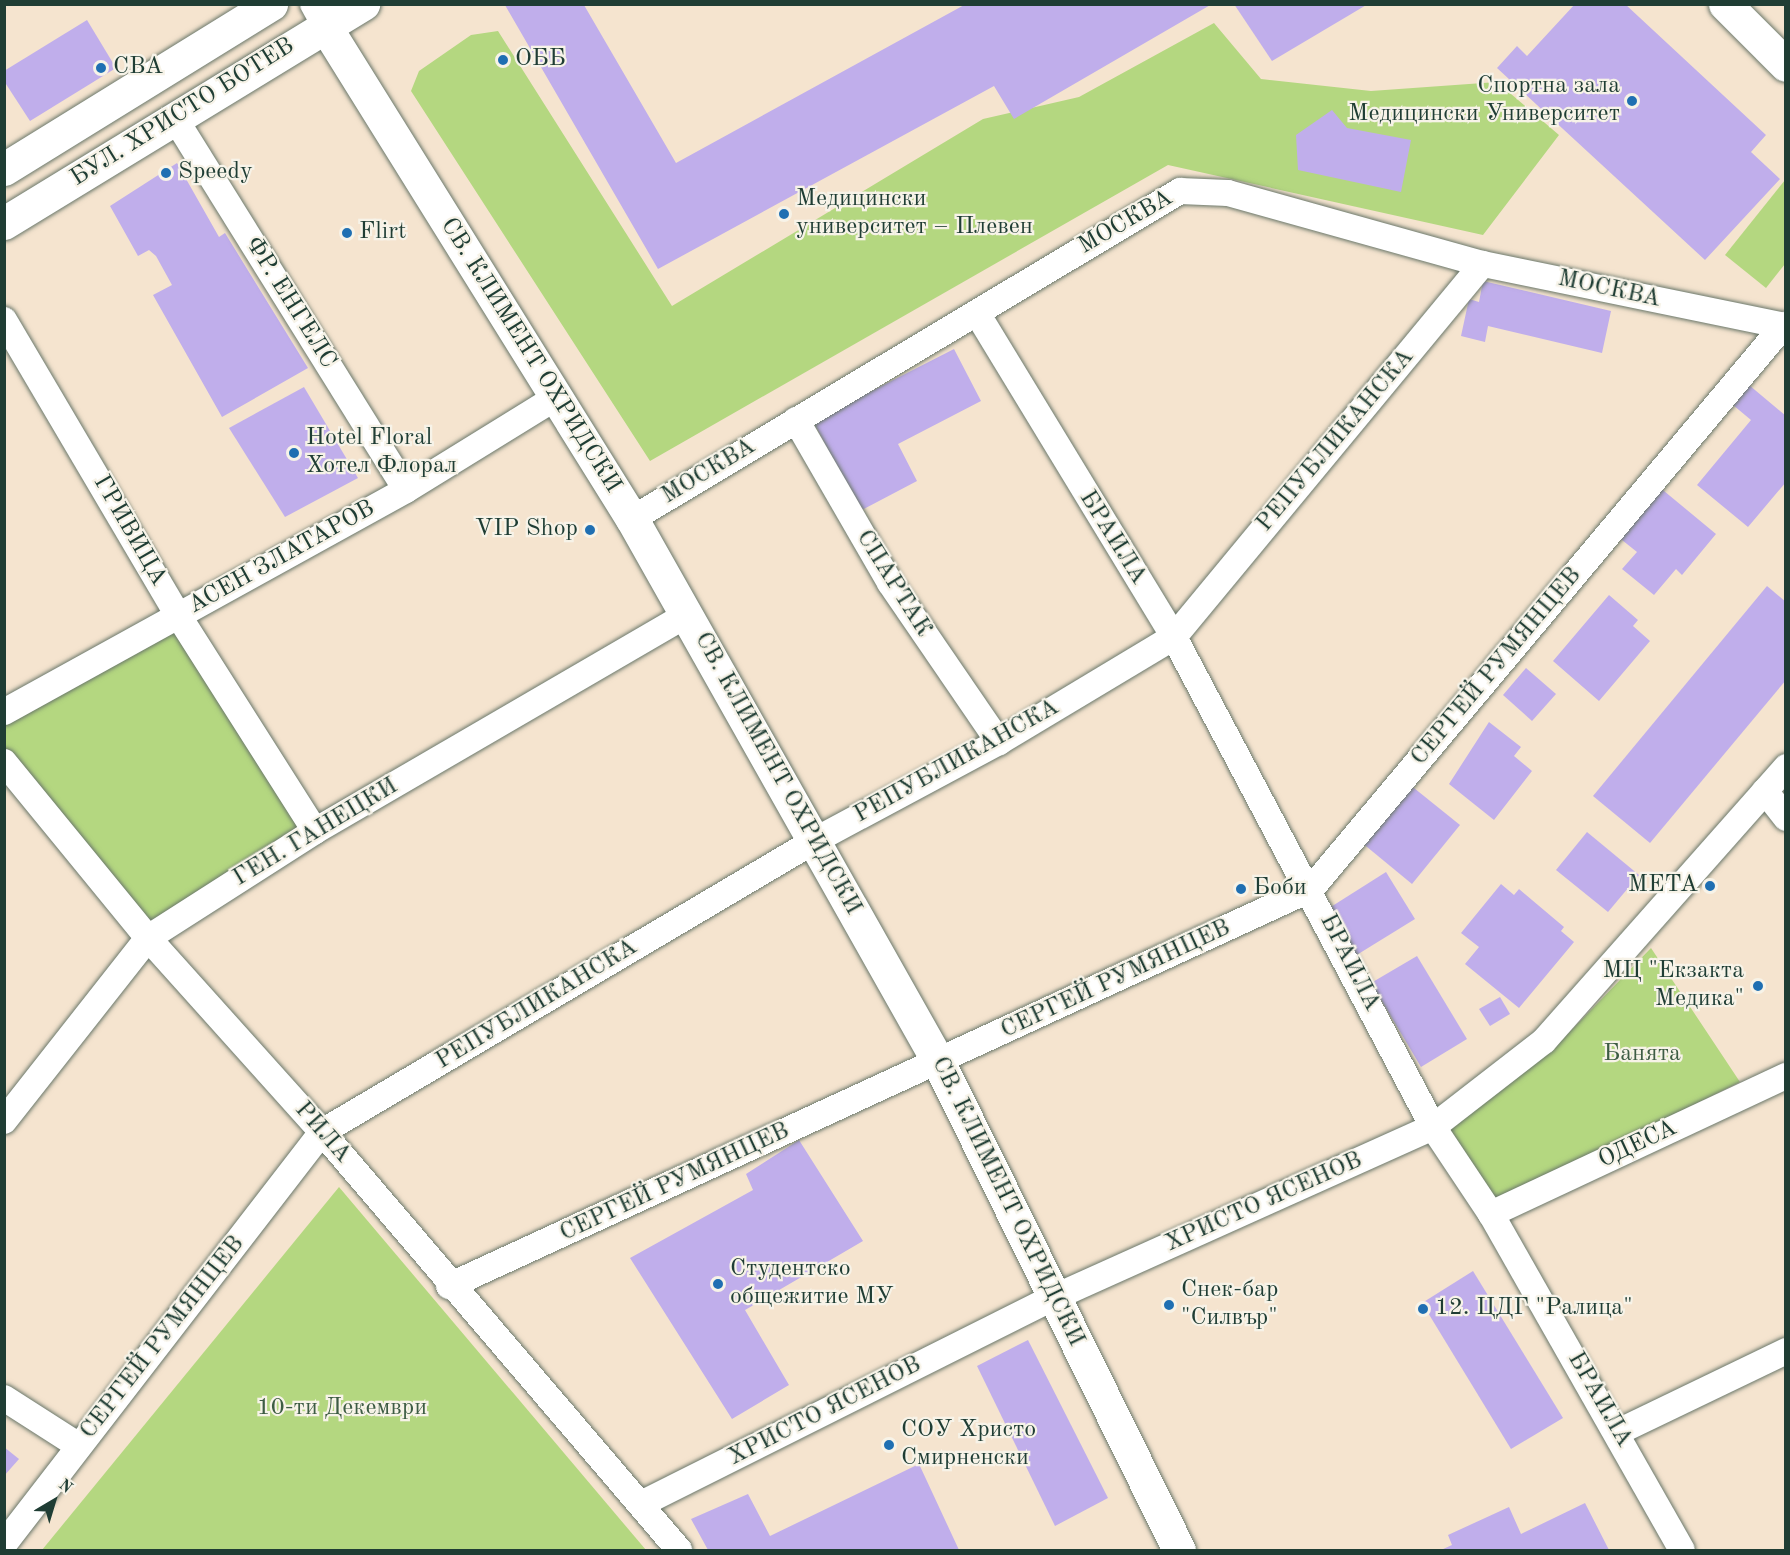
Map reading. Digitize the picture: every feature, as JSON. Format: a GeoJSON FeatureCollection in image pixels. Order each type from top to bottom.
{"type":"FeatureCollection","features":[{"type":"Feature","properties":{"kind":"street","name":"БУЛ. ХРИСТО БОТЕВ"},"geometry":{"type":"LineString","coordinates":[[4,169],[271,4]]}},
{"type":"Feature","properties":{"kind":"street","name":"БУЛ. ХРИСТО БОТЕВ"},"geometry":{"type":"LineString","coordinates":[[4,224],[174,117],[319,15],[363,4]]}},
{"type":"Feature","properties":{"kind":"street"},"geometry":{"type":"LineString","coordinates":[[1725,4],[1785,65]]}},
{"type":"Feature","properties":{"kind":"street","name":"СВ. КЛИМЕНТ ОХРИДСКИ"},"geometry":{"type":"LineString","coordinates":[[319,15],[632,519],[688,614],[939,1063],[1179,1551]]}},
{"type":"Feature","properties":{"kind":"street","name":"ФР. ЕНГЕЛС"},"geometry":{"type":"LineString","coordinates":[[174,117],[406,490]]}},
{"type":"Feature","properties":{"kind":"street","name":"МОСКВА"},"geometry":{"type":"LineString","coordinates":[[632,519],[1180,191],[1228,193],[1483,264],[1785,326]]}},
{"type":"Feature","properties":{"kind":"street","name":"РЕПУБЛИКАНСКА"},"geometry":{"type":"LineString","coordinates":[[322,1132],[814,841],[999,742],[1174,637],[1483,264]]}},
{"type":"Feature","properties":{"kind":"street","name":"БРАИЛА"},"geometry":{"type":"LineString","coordinates":[[977,313],[1174,637],[1311,889],[1433,1127],[1491,1214],[1618,1432],[1682,1551]]}},
{"type":"Feature","properties":{"kind":"street","name":"ГРИВИЦА"},"geometry":{"type":"LineString","coordinates":[[4,320],[178,615],[315,831]]}},
{"type":"Feature","properties":{"kind":"street","name":"СЕРГЕЙ РУМЯНЦЕВ"},"geometry":{"type":"LineString","coordinates":[[449,1287],[939,1063],[1311,889],[1785,326]]}},
{"type":"Feature","properties":{"kind":"street","name":"АСЕН ЗЛАТАРОВ"},"geometry":{"type":"LineString","coordinates":[[4,712],[406,490],[555,398]]}},
{"type":"Feature","properties":{"kind":"street","name":"СПАРТАК"},"geometry":{"type":"LineString","coordinates":[[796,420],[890,583],[999,742]]}},
{"type":"Feature","properties":{"kind":"street","name":"ГЕН. ГАНЕЦКИ"},"geometry":{"type":"LineString","coordinates":[[4,1121],[148,938],[315,831],[688,614]]}},
{"type":"Feature","properties":{"kind":"street","name":"РИЛА"},"geometry":{"type":"LineString","coordinates":[[4,762],[148,938],[322,1132],[449,1287],[641,1504],[679,1551]]}},
{"type":"Feature","properties":{"kind":"street","name":"ХРИСТО ЯСЕНОВ"},"geometry":{"type":"LineString","coordinates":[[641,1504],[1055,1297],[1433,1127],[1544,1041],[1785,766]]}},
{"type":"Feature","properties":{"kind":"street"},"geometry":{"type":"LineString","coordinates":[[1765,791],[1785,818]]}},
{"type":"Feature","properties":{"kind":"street","name":"ОДЕСА"},"geometry":{"type":"LineString","coordinates":[[1491,1214],[1785,1076]]}},
{"type":"Feature","properties":{"kind":"street","name":"СЕРГЕЙ РУМЯНЦЕВ"},"geometry":{"type":"LineString","coordinates":[[4,1544],[322,1132]]}},
{"type":"Feature","properties":{"kind":"street"},"geometry":{"type":"LineString","coordinates":[[1618,1432],[1785,1351]]}},
{"type":"Feature","properties":{"kind":"street"},"geometry":{"type":"LineString","coordinates":[[4,1398],[79,1446]]}},
{"type":"Feature","properties":{"kind":"green space"},"geometry":{"type":"Polygon","coordinates":[[[1214,23],[1261,79],[1371,91],[1497,82],[1559,135],[1483,235],[1168,165],[650,461],[411,91],[419,71],[471,35],[498,31],[672,306],[983,119],[1079,97],[1214,23]]]}},
{"type":"Feature","properties":{"kind":"green space"},"geometry":{"type":"Polygon","coordinates":[[[1785,180],[1785,264],[1766,288],[1725,255],[1785,180]]]}},
{"type":"Feature","properties":{"kind":"green space"},"geometry":{"type":"Polygon","coordinates":[[[178,615],[315,831],[148,938],[5,762],[4,712],[178,615]]]}},
{"type":"Feature","properties":{"kind":"green space","name":"Банята"},"geometry":{"type":"Polygon","coordinates":[[[1651,948],[1740,1082],[1494,1203],[1448,1130],[1557,1045],[1651,948]]]}},
{"type":"Feature","properties":{"kind":"green space","name":"10-ти Декември"},"geometry":{"type":"Polygon","coordinates":[[[339,1187],[646,1550],[42,1550],[339,1187]]]}},
{"type":"Feature","properties":{"kind":"building"},"geometry":{"type":"Polygon","coordinates":[[[966,4],[1212,4],[1014,119],[994,86],[658,269],[505,5],[584,5],[676,163],[966,4]]]}},
{"type":"Feature","properties":{"kind":"building"},"geometry":{"type":"Polygon","coordinates":[[[1234,4],[1368,4],[1272,61],[1234,4]]]}},
{"type":"Feature","properties":{"kind":"building","name":"Спортна зала Медицински Университет"},"geometry":{"type":"Polygon","coordinates":[[[1575,4],[1625,4],[1766,135],[1751,152],[1780,179],[1705,260],[1497,68],[1517,46],[1527,56],[1575,4]]]}},
{"type":"Feature","properties":{"kind":"building"},"geometry":{"type":"Polygon","coordinates":[[[87,20],[116,68],[30,121],[4,81],[4,71],[87,20]]]}},
{"type":"Feature","properties":{"kind":"building"},"geometry":{"type":"Polygon","coordinates":[[[1332,110],[1347,128],[1411,140],[1401,192],[1298,170],[1296,135],[1332,110]]]}},
{"type":"Feature","properties":{"kind":"building"},"geometry":{"type":"Polygon","coordinates":[[[177,163],[219,237],[225,233],[308,368],[222,417],[153,295],[172,285],[156,256],[149,250],[138,256],[110,206],[177,163]]]}},
{"type":"Feature","properties":{"kind":"building"},"geometry":{"type":"Polygon","coordinates":[[[1483,281],[1611,311],[1602,353],[1488,326],[1485,342],[1461,336],[1469,299],[1479,302],[1483,281]]]}},
{"type":"Feature","properties":{"kind":"building"},"geometry":{"type":"Polygon","coordinates":[[[954,349],[981,401],[898,444],[917,481],[860,511],[813,421],[954,349]]]}},
{"type":"Feature","properties":{"kind":"building"},"geometry":{"type":"Polygon","coordinates":[[[1749,385],[1786,416],[1786,482],[1748,527],[1697,485],[1751,420],[1733,405],[1749,385]]]}},
{"type":"Feature","properties":{"kind":"building","name":"Hotel Floral Хотел Флорал"},"geometry":{"type":"Polygon","coordinates":[[[304,387],[358,478],[285,517],[229,428],[304,387]]]}},
{"type":"Feature","properties":{"kind":"building"},"geometry":{"type":"Polygon","coordinates":[[[1658,486],[1716,534],[1682,575],[1676,569],[1654,595],[1622,569],[1637,552],[1617,536],[1658,486]]]}},
{"type":"Feature","properties":{"kind":"building"},"geometry":{"type":"Polygon","coordinates":[[[1767,586],[1786,602],[1786,680],[1650,843],[1593,796],[1767,586]]]}},
{"type":"Feature","properties":{"kind":"building"},"geometry":{"type":"Polygon","coordinates":[[[1609,595],[1638,620],[1633,626],[1650,641],[1599,701],[1553,661],[1609,595]]]}},
{"type":"Feature","properties":{"kind":"building"},"geometry":{"type":"Polygon","coordinates":[[[1526,668],[1556,694],[1532,721],[1503,695],[1526,668]]]}},
{"type":"Feature","properties":{"kind":"building"},"geometry":{"type":"Polygon","coordinates":[[[1489,722],[1521,747],[1514,756],[1532,771],[1494,820],[1449,784],[1489,722]]]}},
{"type":"Feature","properties":{"kind":"building"},"geometry":{"type":"Polygon","coordinates":[[[1409,784],[1460,825],[1412,884],[1361,842],[1409,784]]]}},
{"type":"Feature","properties":{"kind":"building"},"geometry":{"type":"Polygon","coordinates":[[[1587,832],[1639,875],[1608,912],[1556,870],[1587,832]]]}},
{"type":"Feature","properties":{"kind":"building"},"geometry":{"type":"Polygon","coordinates":[[[1386,872],[1415,919],[1355,956],[1326,910],[1386,872]]]}},
{"type":"Feature","properties":{"kind":"building"},"geometry":{"type":"Polygon","coordinates":[[[1501,884],[1514,895],[1519,889],[1564,927],[1561,931],[1574,942],[1519,1008],[1465,964],[1479,947],[1461,933],[1501,884]]]}},
{"type":"Feature","properties":{"kind":"building"},"geometry":{"type":"Polygon","coordinates":[[[1417,956],[1467,1039],[1421,1067],[1371,983],[1417,956]]]}},
{"type":"Feature","properties":{"kind":"building"},"geometry":{"type":"Polygon","coordinates":[[[1500,997],[1510,1014],[1490,1026],[1479,1009],[1500,997]]]}},
{"type":"Feature","properties":{"kind":"building","name":"Студентско общежитие МУ"},"geometry":{"type":"Polygon","coordinates":[[[799,1140],[863,1241],[745,1310],[789,1385],[732,1419],[630,1258],[753,1190],[746,1174],[799,1140]]]}},
{"type":"Feature","properties":{"kind":"building"},"geometry":{"type":"Polygon","coordinates":[[[1473,1271],[1563,1418],[1511,1449],[1422,1303],[1473,1271]]]}},
{"type":"Feature","properties":{"kind":"building"},"geometry":{"type":"Polygon","coordinates":[[[1028,1340],[1108,1498],[1055,1526],[977,1366],[1028,1340]]]}},
{"type":"Feature","properties":{"kind":"building"},"geometry":{"type":"Polygon","coordinates":[[[4,1447],[19,1459],[4,1476],[4,1447]]]}},
{"type":"Feature","properties":{"kind":"building"},"geometry":{"type":"Polygon","coordinates":[[[919,1464],[959,1550],[708,1550],[691,1519],[748,1494],[770,1536],[919,1464]]]}},
{"type":"Feature","properties":{"kind":"building"},"geometry":{"type":"Polygon","coordinates":[[[1585,1503],[1609,1550],[1441,1550],[1452,1545],[1448,1535],[1509,1507],[1521,1534],[1585,1503]]]}},
{"type":"Feature","properties":{"kind":"place","name":"ОББ"},"geometry":{"type":"Point","coordinates":[503,60]}},
{"type":"Feature","properties":{"kind":"place","name":"CBA"},"geometry":{"type":"Point","coordinates":[101,68]}},
{"type":"Feature","properties":{"kind":"place","name":"Спортна зала Медицински Университет"},"geometry":{"type":"Point","coordinates":[1632,101]}},
{"type":"Feature","properties":{"kind":"place","name":"Speedy"},"geometry":{"type":"Point","coordinates":[166,173]}},
{"type":"Feature","properties":{"kind":"place","name":"Медицински университет – Плевен"},"geometry":{"type":"Point","coordinates":[784,214]}},
{"type":"Feature","properties":{"kind":"place","name":"Flirt"},"geometry":{"type":"Point","coordinates":[347,233]}},
{"type":"Feature","properties":{"kind":"place","name":"Hotel Floral Хотел Флорал"},"geometry":{"type":"Point","coordinates":[294,453]}},
{"type":"Feature","properties":{"kind":"place","name":"VIP Shop"},"geometry":{"type":"Point","coordinates":[590,530]}},
{"type":"Feature","properties":{"kind":"place","name":"META"},"geometry":{"type":"Point","coordinates":[1710,886]}},
{"type":"Feature","properties":{"kind":"place","name":"Боби"},"geometry":{"type":"Point","coordinates":[1241,889]}},
{"type":"Feature","properties":{"kind":"place","name":"МЦ \"Екзакта Медика\""},"geometry":{"type":"Point","coordinates":[1758,986]}},
{"type":"Feature","properties":{"kind":"place","name":"Студентско общежитие МУ"},"geometry":{"type":"Point","coordinates":[718,1284]}},
{"type":"Feature","properties":{"kind":"place","name":"Снек-бар \"Силвър\""},"geometry":{"type":"Point","coordinates":[1169,1305]}},
{"type":"Feature","properties":{"kind":"place","name":"12. ЦДГ \"Ралица\""},"geometry":{"type":"Point","coordinates":[1423,1309]}},
{"type":"Feature","properties":{"kind":"place","name":"СОУ Христо Смирненски"},"geometry":{"type":"Point","coordinates":[889,1445]}}]}
